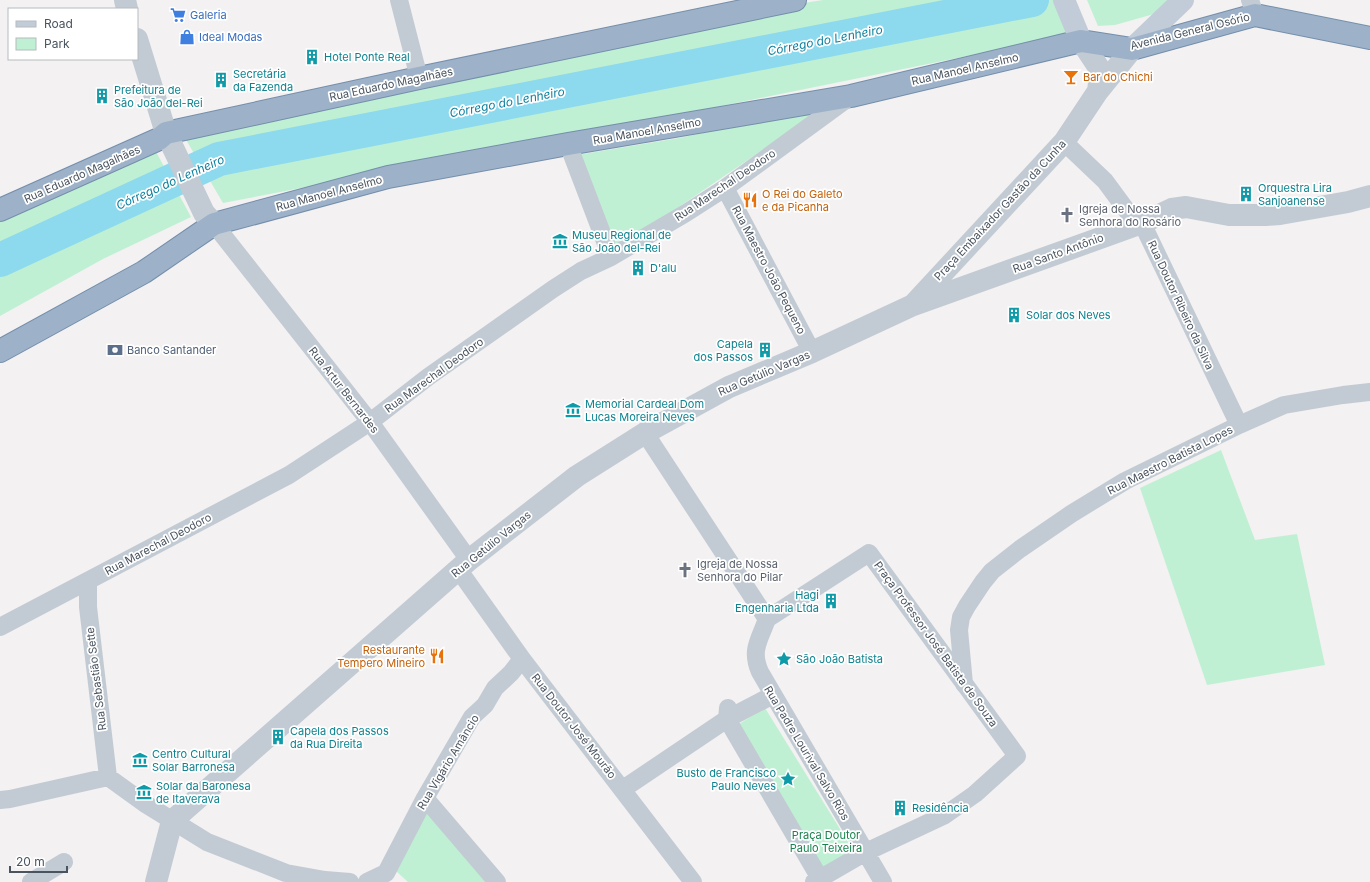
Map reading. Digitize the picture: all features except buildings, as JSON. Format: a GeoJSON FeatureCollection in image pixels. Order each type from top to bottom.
{"type":"FeatureCollection","features":[{"type":"Feature","properties":{"kind":"highway","name":"Rua Eduardo Magalhães"},"geometry":{"type":"LineString","coordinates":[[0,210],[159,139],[170,141],[419,78],[594,43],[795,0]]}},
{"type":"Feature","properties":{"kind":"highway","name":"Avenida General Osório"},"geometry":{"type":"LineString","coordinates":[[1081,42],[1132,49],[1252,8],[1370,38]]}},
{"type":"Feature","properties":{"kind":"highway","name":"Rua Manoel Anselmo"},"geometry":{"type":"LineString","coordinates":[[0,351],[144,272],[209,218],[388,177],[568,144],[851,96],[1081,42]]}},
{"type":"Feature","properties":{"kind":"main road"},"geometry":{"type":"LineString","coordinates":[[1064,0],[1081,42]]}},
{"type":"Feature","properties":{"kind":"main road"},"geometry":{"type":"LineString","coordinates":[[1132,49],[1183,0]]}},
{"type":"Feature","properties":{"kind":"street"},"geometry":{"type":"LineString","coordinates":[[399,0],[419,78]]}},
{"type":"Feature","properties":{"kind":"street"},"geometry":{"type":"LineString","coordinates":[[138,41],[170,141],[209,218]]}},
{"type":"Feature","properties":{"kind":"street"},"geometry":{"type":"LineString","coordinates":[[1081,42],[1099,68],[1100,75],[1098,91]]}},
{"type":"Feature","properties":{"kind":"street","name":"Praça Embaixador Gastão da Cunha"},"geometry":{"type":"LineString","coordinates":[[911,306],[1064,142],[1098,91],[1132,49]]}},
{"type":"Feature","properties":{"kind":"street","name":"Rua Marechal Deodoro"},"geometry":{"type":"LineString","coordinates":[[0,627],[289,476],[370,422],[428,377],[553,289],[581,271],[611,257],[686,213],[725,188],[851,96]]}},
{"type":"Feature","properties":{"kind":"street","name":"Rua Doutor Ribeiro da Silva"},"geometry":{"type":"LineString","coordinates":[[1064,142],[1105,181],[1133,220],[1142,223],[1239,425]]}},
{"type":"Feature","properties":{"kind":"street"},"geometry":{"type":"LineString","coordinates":[[568,144],[611,257]]}},
{"type":"Feature","properties":{"kind":"street","name":"Rua Maestro João Pequeno"},"geometry":{"type":"LineString","coordinates":[[725,188],[812,352]]}},
{"type":"Feature","properties":{"kind":"street","name":"Rua Santo Antônio"},"geometry":{"type":"LineString","coordinates":[[911,306],[1142,223],[1172,210],[1186,207],[1228,215],[1266,215],[1280,214],[1348,202],[1370,196]]}},
{"type":"Feature","properties":{"kind":"street","name":"Rua Artur Bernardes"},"geometry":{"type":"LineString","coordinates":[[209,218],[370,422],[464,564]]}},
{"type":"Feature","properties":{"kind":"street","name":"Rua Getúlio Vargas"},"geometry":{"type":"LineString","coordinates":[[172,821],[464,564],[577,476],[645,433],[729,387],[812,352],[911,306]]}},
{"type":"Feature","properties":{"kind":"street"},"geometry":{"type":"LineString","coordinates":[[1343,395],[1370,384]]}},
{"type":"Feature","properties":{"kind":"street","name":"Rua Maestro Batista Lopes"},"geometry":{"type":"LineString","coordinates":[[964,684],[959,630],[961,617],[992,571],[1027,544],[1071,514],[1125,481],[1239,425],[1284,405],[1370,392]]}},
{"type":"Feature","properties":{"kind":"street"},"geometry":{"type":"LineString","coordinates":[[645,433],[767,619]]}},
{"type":"Feature","properties":{"kind":"street","name":"Praça Professor José Batista de Souza"},"geometry":{"type":"LineString","coordinates":[[767,619],[869,553],[1017,756],[975,794],[945,814],[866,852]]}},
{"type":"Feature","properties":{"kind":"street","name":"Rua Doutor José Mourão"},"geometry":{"type":"LineString","coordinates":[[464,564],[522,659],[693,882]]}},
{"type":"Feature","properties":{"kind":"street","name":"Rua Sebastião Sette"},"geometry":{"type":"LineString","coordinates":[[88,581],[88,607],[108,777]]}},
{"type":"Feature","properties":{"kind":"street","name":"Rua Padre Lourival Salvo Rios"},"geometry":{"type":"LineString","coordinates":[[767,619],[756,646],[755,659],[760,672],[883,882]]}},
{"type":"Feature","properties":{"kind":"street","name":"Rua Vigário Amâncio"},"geometry":{"type":"LineString","coordinates":[[391,878],[425,798],[472,717],[485,705],[495,688],[511,673],[522,659]]}},
{"type":"Feature","properties":{"kind":"street"},"geometry":{"type":"LineString","coordinates":[[623,789],[728,714],[773,694]]}},
{"type":"Feature","properties":{"kind":"street"},"geometry":{"type":"LineString","coordinates":[[728,714],[819,881],[866,852]]}},
{"type":"Feature","properties":{"kind":"street"},"geometry":{"type":"LineString","coordinates":[[0,800],[108,777],[144,803],[207,842],[286,873],[325,880],[350,882]]}},
{"type":"Feature","properties":{"kind":"street"},"geometry":{"type":"LineString","coordinates":[[425,798],[497,882]]}},
{"type":"Feature","properties":{"kind":"street"},"geometry":{"type":"LineString","coordinates":[[156,882],[172,821]]}},
{"type":"Feature","properties":{"kind":"street"},"geometry":{"type":"LineString","coordinates":[[31,882],[64,862]]}},
{"type":"Feature","properties":{"kind":"street"},"geometry":{"type":"LineString","coordinates":[[367,882],[391,878]]}},
{"type":"Feature","properties":{"kind":"green space"},"geometry":{"type":"Polygon","coordinates":[[[823,0],[1056,0],[1071,35],[554,140],[223,203],[185,138],[785,6],[823,0]]]}},
{"type":"Feature","properties":{"kind":"green space"},"geometry":{"type":"Polygon","coordinates":[[[1087,0],[1172,0],[1154,14],[1115,25],[1098,26],[1087,0]]]}},
{"type":"Feature","properties":{"kind":"green space"},"geometry":{"type":"Polygon","coordinates":[[[826,107],[614,251],[577,155],[679,138],[826,107]]]}},
{"type":"Feature","properties":{"kind":"green space"},"geometry":{"type":"Polygon","coordinates":[[[153,146],[191,217],[103,259],[0,316],[0,219],[153,146]]]}},
{"type":"Feature","properties":{"kind":"green space"},"geometry":{"type":"Polygon","coordinates":[[[1221,450],[1255,540],[1297,534],[1325,665],[1207,685],[1140,488],[1221,450]]]}},
{"type":"Feature","properties":{"kind":"green space","name":"Praça Doutor Paulo Teixeira"},"geometry":{"type":"Polygon","coordinates":[[[765,708],[853,850],[821,870],[734,727],[765,708]]]}},
{"type":"Feature","properties":{"kind":"green space"},"geometry":{"type":"Polygon","coordinates":[[[427,813],[491,882],[408,882],[396,871],[427,813]]]}},
{"type":"Feature","properties":{"kind":"waterway","name":"Córrego do Lenheiro"},"geometry":{"type":"LineString","coordinates":[[0,260],[219,159],[1032,0]]}},
{"type":"Feature","properties":{"kind":"place","name":"Galeria"},"geometry":{"type":"Point","coordinates":[178,15]}},
{"type":"Feature","properties":{"kind":"place","name":"Ideal Modas"},"geometry":{"type":"Point","coordinates":[187,37]}},
{"type":"Feature","properties":{"kind":"place","name":"Hotel Ponte Real"},"geometry":{"type":"Point","coordinates":[312,57]}},
{"type":"Feature","properties":{"kind":"place","name":"Bar do Chichi"},"geometry":{"type":"Point","coordinates":[1071,77]}},
{"type":"Feature","properties":{"kind":"place","name":"Secretária da Fazenda"},"geometry":{"type":"Point","coordinates":[221,80]}},
{"type":"Feature","properties":{"kind":"place","name":"Prefeitura de São João del-Rei"},"geometry":{"type":"Point","coordinates":[102,96]}},
{"type":"Feature","properties":{"kind":"place","name":"Orquestra Lira Sanjoanense"},"geometry":{"type":"Point","coordinates":[1246,194]}},
{"type":"Feature","properties":{"kind":"place","name":"O Rei do Galeto e da Picanha"},"geometry":{"type":"Point","coordinates":[750,200]}},
{"type":"Feature","properties":{"kind":"place","name":"Igreja de Nossa Senhora do Rosário"},"geometry":{"type":"Point","coordinates":[1067,215]}},
{"type":"Feature","properties":{"kind":"place","name":"Museu Regional de São João del-Rei"},"geometry":{"type":"Point","coordinates":[560,241]}},
{"type":"Feature","properties":{"kind":"place","name":"D'alu"},"geometry":{"type":"Point","coordinates":[638,268]}},
{"type":"Feature","properties":{"kind":"place","name":"Solar dos Neves"},"geometry":{"type":"Point","coordinates":[1014,315]}},
{"type":"Feature","properties":{"kind":"place","name":"Banco Santander"},"geometry":{"type":"Point","coordinates":[115,350]}},
{"type":"Feature","properties":{"kind":"place","name":"Capela dos Passos"},"geometry":{"type":"Point","coordinates":[765,350]}},
{"type":"Feature","properties":{"kind":"place","name":"Memorial Cardeal Dom Lucas Moreira Neves"},"geometry":{"type":"Point","coordinates":[573,410]}},
{"type":"Feature","properties":{"kind":"place","name":"Igreja de Nossa Senhora do Pilar"},"geometry":{"type":"Point","coordinates":[685,570]}},
{"type":"Feature","properties":{"kind":"place","name":"Hagi Engenharia Ltda"},"geometry":{"type":"Point","coordinates":[831,601]}},
{"type":"Feature","properties":{"kind":"place","name":"Restaurante Tempero Mineiro"},"geometry":{"type":"Point","coordinates":[437,656]}},
{"type":"Feature","properties":{"kind":"place","name":"São João Batista"},"geometry":{"type":"Point","coordinates":[784,659]}},
{"type":"Feature","properties":{"kind":"place","name":"Capela dos Passos da Rua Direita"},"geometry":{"type":"Point","coordinates":[278,737]}},
{"type":"Feature","properties":{"kind":"place","name":"Centro Cultural Solar Barronesa"},"geometry":{"type":"Point","coordinates":[140,760]}},
{"type":"Feature","properties":{"kind":"place","name":"Busto de Francisco Paulo Neves"},"geometry":{"type":"Point","coordinates":[788,779]}},
{"type":"Feature","properties":{"kind":"place","name":"Solar da Baronesa de Itaverava"},"geometry":{"type":"Point","coordinates":[144,792]}},
{"type":"Feature","properties":{"kind":"place","name":"Residência"},"geometry":{"type":"Point","coordinates":[900,808]}}]}
